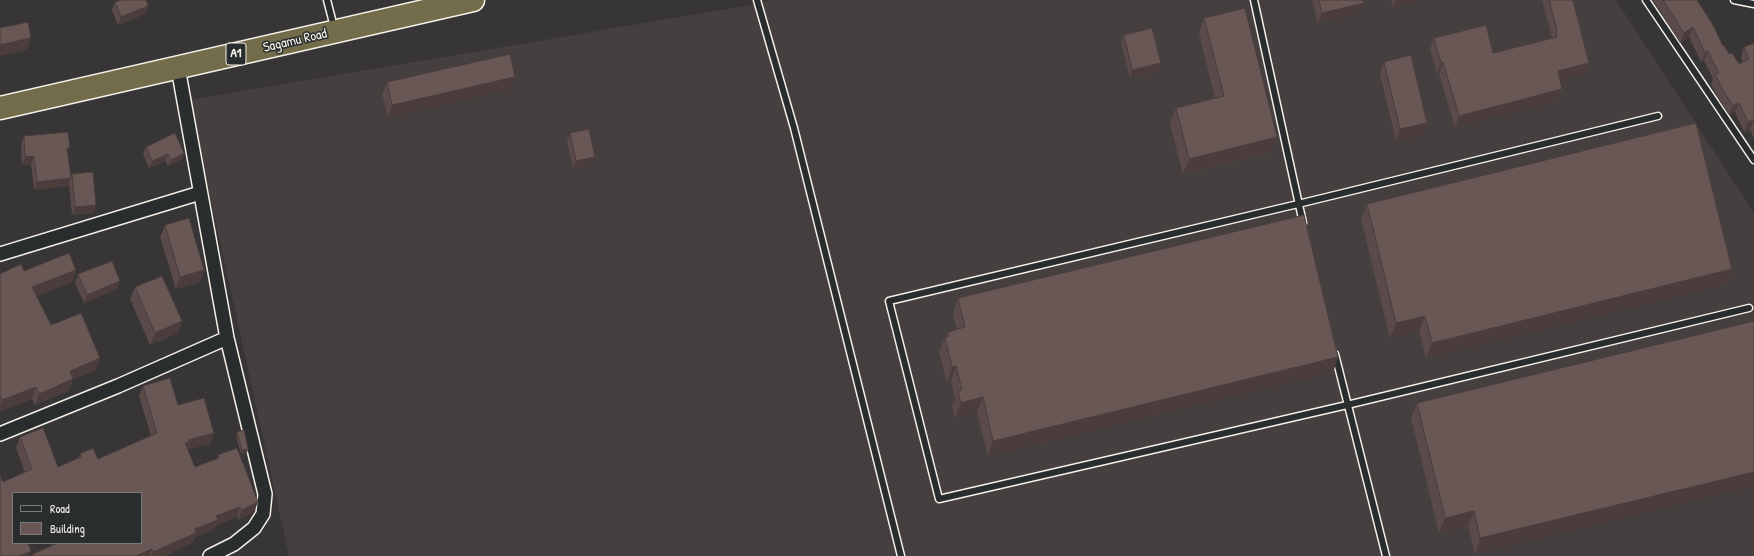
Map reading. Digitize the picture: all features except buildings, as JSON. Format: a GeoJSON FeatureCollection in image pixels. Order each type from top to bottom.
{"type":"FeatureCollection","features":[{"type":"Feature","properties":{"kind":"highway","name":"Sagamu Road"},"geometry":{"type":"LineString","coordinates":[[0,108],[473,0]]}},
{"type":"Feature","properties":{"kind":"street"},"geometry":{"type":"LineString","coordinates":[[178,68],[227,338],[265,494],[263,514],[254,528],[234,544],[210,556]]}},
{"type":"Feature","properties":{"kind":"street"},"geometry":{"type":"LineString","coordinates":[[0,254],[200,193]]}},
{"type":"Feature","properties":{"kind":"street"},"geometry":{"type":"LineString","coordinates":[[0,434],[118,386],[227,338]]}},
{"type":"Feature","properties":{"kind":"lane"},"geometry":{"type":"LineString","coordinates":[[327,0],[336,31]]}},
{"type":"Feature","properties":{"kind":"lane"},"geometry":{"type":"LineString","coordinates":[[757,0],[794,128],[901,556]]}},
{"type":"Feature","properties":{"kind":"lane"},"geometry":{"type":"LineString","coordinates":[[1254,0],[1304,228]]}},
{"type":"Feature","properties":{"kind":"lane"},"geometry":{"type":"LineString","coordinates":[[1646,0],[1754,160]]}},
{"type":"Feature","properties":{"kind":"lane"},"geometry":{"type":"LineString","coordinates":[[1734,0],[1754,4]]}},
{"type":"Feature","properties":{"kind":"lane"},"geometry":{"type":"LineString","coordinates":[[1658,116],[1298,204],[890,301],[939,499],[1348,405],[1748,308]]}},
{"type":"Feature","properties":{"kind":"lane"},"geometry":{"type":"LineString","coordinates":[[1332,343],[1386,556]]}},
{"type":"Feature","properties":{"kind":"shaded area"},"geometry":{"type":"Polygon","coordinates":[[[770,0],[1616,0],[1754,213],[1754,556],[289,556],[189,100],[757,4],[770,0]]]}}]}
